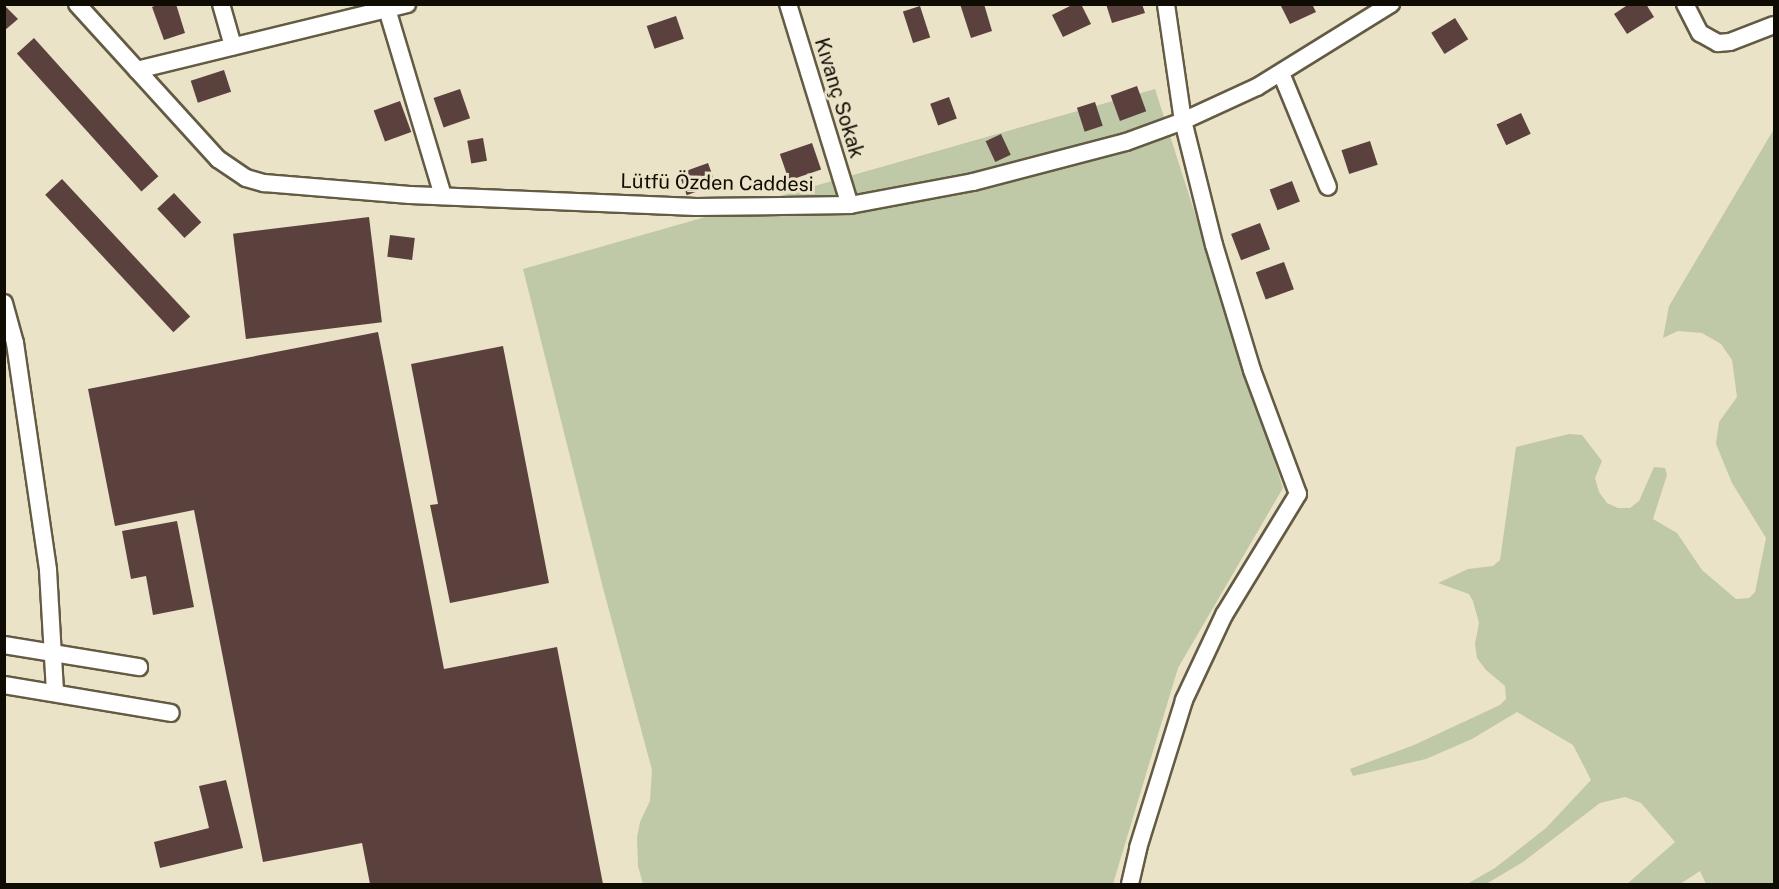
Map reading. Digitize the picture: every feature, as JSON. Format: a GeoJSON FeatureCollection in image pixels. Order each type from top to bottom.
{"type":"FeatureCollection","features":[{"type":"Feature","properties":{"kind":"street","name":"Lütfü Özden Caddesi"},"geometry":{"type":"LineString","coordinates":[[77,4],[218,159],[246,178],[264,183],[442,196],[696,207],[850,205],[909,196],[1037,167],[1126,142],[1183,121],[1281,73],[1391,4]]}},
{"type":"Feature","properties":{"kind":"street"},"geometry":{"type":"LineString","coordinates":[[221,4],[234,46]]}},
{"type":"Feature","properties":{"kind":"street"},"geometry":{"type":"LineString","coordinates":[[136,70],[369,9],[387,9],[407,4]]}},
{"type":"Feature","properties":{"kind":"street","name":"Kıvanç Sokak"},"geometry":{"type":"LineString","coordinates":[[788,4],[850,205]]}},
{"type":"Feature","properties":{"kind":"street"},"geometry":{"type":"LineString","coordinates":[[1130,885],[1138,848],[1184,700],[1224,615],[1298,494],[1232,307],[1183,121],[1166,4]]}},
{"type":"Feature","properties":{"kind":"street"},"geometry":{"type":"LineString","coordinates":[[1685,4],[1700,33],[1718,43],[1730,42],[1774,25]]}},
{"type":"Feature","properties":{"kind":"street"},"geometry":{"type":"LineString","coordinates":[[387,9],[442,196]]}},
{"type":"Feature","properties":{"kind":"street"},"geometry":{"type":"LineString","coordinates":[[1281,73],[1328,187]]}},
{"type":"Feature","properties":{"kind":"street"},"geometry":{"type":"LineString","coordinates":[[4,303],[48,570],[56,693]]}},
{"type":"Feature","properties":{"kind":"street"},"geometry":{"type":"LineString","coordinates":[[4,645],[139,667]]}},
{"type":"Feature","properties":{"kind":"street"},"geometry":{"type":"LineString","coordinates":[[4,685],[171,713]]}},
{"type":"Feature","properties":{"kind":"green space"},"geometry":{"type":"Polygon","coordinates":[[[1155,89],[1283,488],[1178,668],[1113,884],[643,884],[638,866],[637,837],[640,822],[650,801],[652,770],[603,588],[523,269],[1155,89]]]}},
{"type":"Feature","properties":{"kind":"green space"},"geometry":{"type":"Polygon","coordinates":[[[1774,129],[1774,884],[1706,884],[1700,871],[1680,884],[1627,884],[1675,842],[1641,803],[1625,797],[1600,803],[1523,862],[1486,884],[1467,884],[1495,868],[1546,828],[1591,780],[1573,745],[1517,712],[1472,739],[1426,759],[1353,776],[1350,769],[1414,745],[1500,705],[1506,699],[1505,686],[1486,670],[1477,658],[1475,644],[1479,623],[1469,594],[1438,583],[1468,569],[1493,566],[1500,560],[1516,447],[1569,434],[1582,435],[1602,461],[1595,478],[1599,492],[1607,503],[1618,508],[1630,508],[1639,501],[1654,467],[1665,468],[1667,475],[1653,519],[1677,533],[1702,570],[1736,599],[1749,598],[1755,592],[1766,538],[1732,483],[1716,444],[1719,422],[1737,397],[1732,360],[1721,344],[1702,333],[1678,331],[1663,338],[1669,306],[1774,129]]]}},
{"type":"Feature","properties":{"kind":"building"},"geometry":{"type":"Polygon","coordinates":[[[159,4],[176,4],[185,33],[164,40],[152,7],[159,4]]]}},
{"type":"Feature","properties":{"kind":"building"},"geometry":{"type":"Polygon","coordinates":[[[960,4],[984,4],[992,31],[971,38],[960,4]]]}},
{"type":"Feature","properties":{"kind":"building"},"geometry":{"type":"Polygon","coordinates":[[[1074,4],[1081,4],[1091,24],[1063,37],[1052,15],[1074,4]]]}},
{"type":"Feature","properties":{"kind":"building"},"geometry":{"type":"Polygon","coordinates":[[[1106,4],[1142,4],[1145,13],[1112,23],[1106,4]]]}},
{"type":"Feature","properties":{"kind":"building"},"geometry":{"type":"Polygon","coordinates":[[[1280,4],[1312,4],[1316,12],[1290,24],[1280,4]]]}},
{"type":"Feature","properties":{"kind":"building"},"geometry":{"type":"Polygon","coordinates":[[[1629,4],[1646,4],[1654,17],[1627,34],[1614,14],[1629,4]]]}},
{"type":"Feature","properties":{"kind":"building"},"geometry":{"type":"Polygon","coordinates":[[[4,5],[18,19],[4,31],[4,5]]]}},
{"type":"Feature","properties":{"kind":"building"},"geometry":{"type":"Polygon","coordinates":[[[920,6],[930,37],[913,43],[903,12],[920,6]]]}},
{"type":"Feature","properties":{"kind":"building"},"geometry":{"type":"Polygon","coordinates":[[[676,16],[684,39],[655,49],[647,26],[676,16]]]}},
{"type":"Feature","properties":{"kind":"building"},"geometry":{"type":"Polygon","coordinates":[[[1455,18],[1468,39],[1445,54],[1431,33],[1455,18]]]}},
{"type":"Feature","properties":{"kind":"building"},"geometry":{"type":"Polygon","coordinates":[[[34,38],[158,176],[141,192],[17,53],[34,38]]]}},
{"type":"Feature","properties":{"kind":"building"},"geometry":{"type":"Polygon","coordinates":[[[224,70],[231,92],[198,103],[191,81],[224,70]]]}},
{"type":"Feature","properties":{"kind":"building"},"geometry":{"type":"Polygon","coordinates":[[[1137,86],[1146,111],[1120,121],[1111,96],[1137,86]]]}},
{"type":"Feature","properties":{"kind":"building"},"geometry":{"type":"Polygon","coordinates":[[[460,89],[470,118],[444,127],[434,98],[460,89]]]}},
{"type":"Feature","properties":{"kind":"building"},"geometry":{"type":"Polygon","coordinates":[[[949,97],[957,119],[938,125],[930,104],[949,97]]]}},
{"type":"Feature","properties":{"kind":"building"},"geometry":{"type":"Polygon","coordinates":[[[400,101],[411,132],[385,142],[374,111],[400,101]]]}},
{"type":"Feature","properties":{"kind":"building"},"geometry":{"type":"Polygon","coordinates":[[[1095,102],[1103,126],[1085,132],[1077,108],[1095,102]]]}},
{"type":"Feature","properties":{"kind":"building"},"geometry":{"type":"Polygon","coordinates":[[[1521,113],[1531,134],[1506,145],[1497,124],[1521,113]]]}},
{"type":"Feature","properties":{"kind":"building"},"geometry":{"type":"Polygon","coordinates":[[[1001,134],[1011,155],[995,162],[986,141],[1001,134]]]}},
{"type":"Feature","properties":{"kind":"building"},"geometry":{"type":"Polygon","coordinates":[[[483,138],[487,161],[471,163],[467,141],[483,138]]]}},
{"type":"Feature","properties":{"kind":"building"},"geometry":{"type":"Polygon","coordinates":[[[1370,141],[1378,165],[1349,174],[1341,150],[1370,141]]]}},
{"type":"Feature","properties":{"kind":"building"},"geometry":{"type":"Polygon","coordinates":[[[812,143],[821,169],[789,181],[780,154],[812,143]]]}},
{"type":"Feature","properties":{"kind":"building"},"geometry":{"type":"Polygon","coordinates":[[[708,163],[716,185],[687,195],[679,174],[708,163]]]}},
{"type":"Feature","properties":{"kind":"building"},"geometry":{"type":"Polygon","coordinates":[[[62,179],[190,316],[173,332],[45,195],[62,179]]]}},
{"type":"Feature","properties":{"kind":"building"},"geometry":{"type":"Polygon","coordinates":[[[1292,181],[1300,202],[1277,210],[1270,190],[1292,181]]]}},
{"type":"Feature","properties":{"kind":"building"},"geometry":{"type":"Polygon","coordinates":[[[174,193],[201,222],[184,238],[157,209],[174,193]]]}},
{"type":"Feature","properties":{"kind":"building"},"geometry":{"type":"Polygon","coordinates":[[[369,217],[382,322],[246,339],[233,234],[369,217]]]}},
{"type":"Feature","properties":{"kind":"building"},"geometry":{"type":"Polygon","coordinates":[[[1260,223],[1270,249],[1241,260],[1231,234],[1260,223]]]}},
{"type":"Feature","properties":{"kind":"building"},"geometry":{"type":"Polygon","coordinates":[[[390,235],[415,238],[412,260],[387,257],[390,235]]]}},
{"type":"Feature","properties":{"kind":"building"},"geometry":{"type":"Polygon","coordinates":[[[1284,262],[1294,289],[1266,300],[1256,272],[1284,262]]]}},
{"type":"Feature","properties":{"kind":"building"},"geometry":{"type":"Polygon","coordinates":[[[378,332],[444,669],[557,647],[603,884],[370,884],[362,843],[263,862],[194,510],[115,526],[88,389],[378,332]]]}},
{"type":"Feature","properties":{"kind":"building"},"geometry":{"type":"Polygon","coordinates":[[[503,346],[549,583],[450,603],[430,505],[438,504],[411,364],[503,346]]]}},
{"type":"Feature","properties":{"kind":"building"},"geometry":{"type":"Polygon","coordinates":[[[177,521],[194,607],[153,615],[146,576],[131,579],[122,531],[177,521]]]}},
{"type":"Feature","properties":{"kind":"building"},"geometry":{"type":"Polygon","coordinates":[[[226,780],[243,848],[160,868],[154,842],[209,828],[199,786],[226,780]]]}}]}
